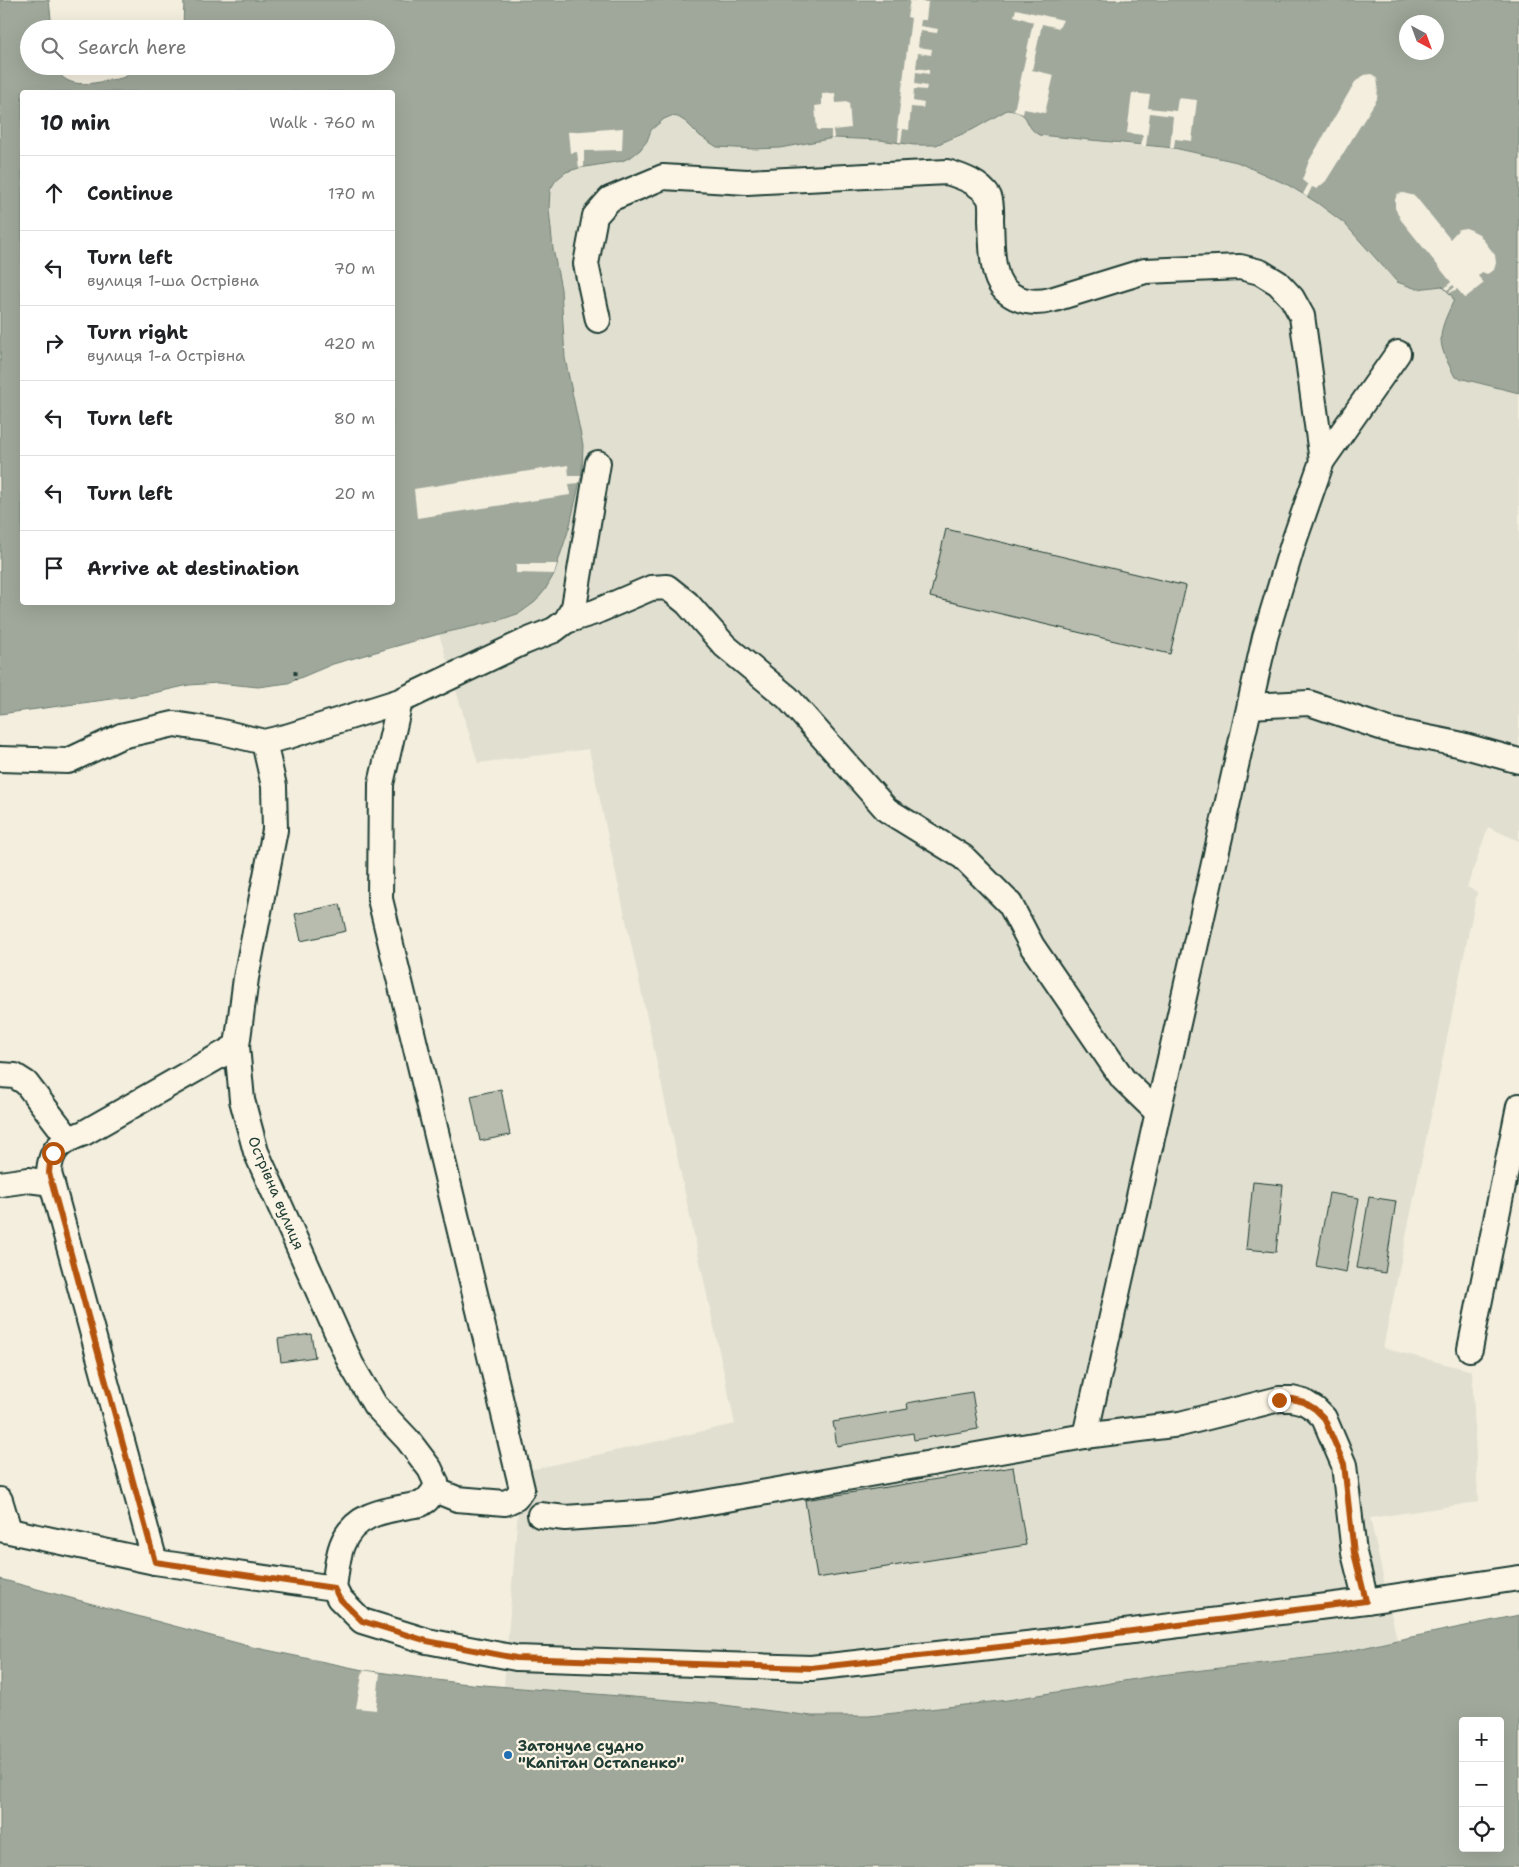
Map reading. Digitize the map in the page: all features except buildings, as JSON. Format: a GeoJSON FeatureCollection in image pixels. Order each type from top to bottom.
{"type":"FeatureCollection","features":[{"type":"Feature","properties":{"kind":"street"},"geometry":{"type":"LineString","coordinates":[[598,320],[586,264],[594,216],[610,200],[663,177],[747,182],[947,172],[971,181],[990,199],[994,270],[998,281],[1015,298],[1039,303],[1145,271],[1240,267],[1260,272],[1278,283],[1292,298],[1302,316],[1322,461]]}},
{"type":"Feature","properties":{"kind":"street"},"geometry":{"type":"LineString","coordinates":[[1085,1436],[1268,628],[1293,544],[1322,461],[1398,353]]}},
{"type":"Feature","properties":{"kind":"street"},"geometry":{"type":"LineString","coordinates":[[566,621],[574,608],[598,463]]}},
{"type":"Feature","properties":{"kind":"street"},"geometry":{"type":"LineString","coordinates":[[0,759],[68,761],[121,736],[174,724],[264,742],[400,701],[524,642],[554,630],[566,621],[595,612],[652,588],[668,587],[687,603],[724,646],[788,698],[887,810],[963,857],[1010,904],[1032,946],[1123,1079],[1157,1112]]}},
{"type":"Feature","properties":{"kind":"street"},"geometry":{"type":"LineString","coordinates":[[400,701],[381,784],[380,900],[522,1488],[516,1498],[505,1503],[457,1499],[435,1490],[421,1504],[368,1516],[356,1523],[347,1534],[341,1547],[334,1588],[339,1598],[362,1621],[427,1641],[516,1658],[811,1668],[1062,1640],[1366,1601],[1519,1578]]}},
{"type":"Feature","properties":{"kind":"street"},"geometry":{"type":"LineString","coordinates":[[1250,706],[1310,703],[1389,730],[1458,744],[1519,761]]}},
{"type":"Feature","properties":{"kind":"street","name":"Острівна вулиця"},"geometry":{"type":"LineString","coordinates":[[264,742],[274,786],[275,830],[246,978],[237,1046],[242,1100],[256,1152],[351,1364],[375,1405],[408,1440],[430,1469],[434,1475],[435,1490]]}},
{"type":"Feature","properties":{"kind":"street"},"geometry":{"type":"LineString","coordinates":[[155,1562],[49,1173],[50,1162],[53,1153],[60,1144],[84,1133],[237,1046]]}},
{"type":"Feature","properties":{"kind":"street"},"geometry":{"type":"LineString","coordinates":[[0,1075],[15,1076],[26,1083],[69,1139]]}},
{"type":"Feature","properties":{"kind":"street"},"geometry":{"type":"LineString","coordinates":[[1470,1349],[1519,1106]]}},
{"type":"Feature","properties":{"kind":"street"},"geometry":{"type":"LineString","coordinates":[[0,1184],[28,1180],[52,1183]]}},
{"type":"Feature","properties":{"kind":"street"},"geometry":{"type":"LineString","coordinates":[[540,1516],[565,1518],[653,1512],[1085,1436],[1180,1424],[1279,1400],[1292,1399],[1304,1402],[1324,1418],[1344,1464],[1354,1553],[1366,1601]]}},
{"type":"Feature","properties":{"kind":"street"},"geometry":{"type":"LineString","coordinates":[[0,1500],[4,1529],[155,1562],[334,1588]]}},
{"type":"Feature","properties":{"kind":"path"},"geometry":{"type":"LineString","coordinates":[[295,670],[295,680]]}},
{"type":"Feature","properties":{"kind":"shaded area"},"geometry":{"type":"Polygon","coordinates":[[[0,0],[49,0],[51,20],[20,20],[20,75],[61,75],[71,82],[87,84],[128,75],[395,75],[395,20],[183,20],[184,0],[1519,0],[1519,393],[1455,377],[1442,347],[1441,339],[1444,323],[1454,300],[1442,286],[1417,289],[1397,282],[1344,223],[1316,202],[1288,185],[1237,162],[1174,148],[1039,135],[1030,127],[1024,116],[1015,111],[1007,110],[972,130],[936,145],[914,145],[880,140],[834,138],[780,148],[754,149],[717,147],[700,136],[686,122],[678,117],[671,116],[664,119],[651,130],[647,141],[631,157],[622,161],[566,172],[556,180],[550,190],[549,209],[553,249],[561,289],[565,358],[583,445],[582,472],[570,525],[554,574],[545,590],[535,602],[520,613],[497,621],[439,634],[333,664],[288,683],[258,687],[218,683],[189,685],[149,694],[0,714],[0,0]]]}},
{"type":"Feature","properties":{"kind":"shaded area"},"geometry":{"type":"Polygon","coordinates":[[[1006,110],[1023,114],[1029,127],[1116,144],[1174,148],[1237,162],[1288,185],[1316,202],[1344,223],[1397,282],[1417,289],[1442,286],[1451,295],[1454,300],[1443,327],[1455,377],[1519,393],[1519,841],[1488,827],[1467,887],[1477,892],[1383,1348],[1472,1371],[1478,1502],[1370,1518],[1397,1640],[1332,1655],[1160,1675],[1008,1700],[869,1716],[812,1716],[707,1703],[504,1687],[521,1472],[735,1424],[589,749],[478,763],[439,634],[497,621],[520,613],[554,574],[576,500],[582,472],[583,445],[565,358],[561,289],[553,249],[549,209],[550,190],[556,180],[566,172],[622,161],[647,141],[651,130],[657,124],[664,118],[671,116],[678,117],[754,149],[780,148],[834,138],[880,140],[914,145],[948,141],[972,130],[1006,110]]]}},
{"type":"Feature","properties":{"kind":"shaded area"},"geometry":{"type":"Polygon","coordinates":[[[0,1579],[252,1647],[363,1670],[459,1683],[707,1703],[812,1716],[869,1716],[1008,1700],[1160,1675],[1332,1655],[1519,1615],[1519,1867],[0,1867],[0,1579]]]}},
{"type":"Feature","properties":{"kind":"pier"},"geometry":{"type":"Polygon","coordinates":[[[910,0],[928,2],[926,20],[921,20],[920,26],[938,29],[937,33],[920,31],[918,47],[932,49],[931,55],[918,53],[916,68],[929,70],[929,74],[916,72],[915,84],[927,86],[926,90],[914,89],[913,101],[924,103],[923,108],[911,107],[909,130],[903,129],[901,142],[898,142],[899,129],[897,128],[911,18],[907,17],[910,0]]]}},
{"type":"Feature","properties":{"kind":"pier"},"geometry":{"type":"Polygon","coordinates":[[[1016,9],[1063,20],[1059,28],[1042,24],[1032,70],[1054,75],[1045,113],[1024,109],[1023,114],[1014,111],[1033,22],[1014,16],[1016,9]]]}},
{"type":"Feature","properties":{"kind":"pier"},"geometry":{"type":"Polygon","coordinates":[[[1372,74],[1377,78],[1377,99],[1326,181],[1317,189],[1312,187],[1307,197],[1303,194],[1308,185],[1302,180],[1309,161],[1355,82],[1364,75],[1372,74]]]}},
{"type":"Feature","properties":{"kind":"pier"},"geometry":{"type":"Polygon","coordinates":[[[835,93],[836,103],[849,102],[851,128],[833,130],[834,138],[831,139],[831,130],[817,130],[815,106],[822,105],[822,94],[835,93]]]}},
{"type":"Feature","properties":{"kind":"pier"},"geometry":{"type":"Polygon","coordinates":[[[1132,93],[1150,95],[1148,108],[1176,111],[1178,98],[1197,100],[1192,141],[1175,139],[1174,148],[1170,148],[1173,116],[1150,113],[1146,146],[1141,146],[1143,135],[1127,133],[1132,93]]]}},
{"type":"Feature","properties":{"kind":"pier"},"geometry":{"type":"Polygon","coordinates":[[[623,128],[622,150],[584,151],[584,167],[579,168],[577,152],[570,153],[568,132],[623,128]]]}},
{"type":"Feature","properties":{"kind":"pier"},"geometry":{"type":"Polygon","coordinates":[[[1403,193],[1415,196],[1450,239],[1459,229],[1466,228],[1479,234],[1495,255],[1496,263],[1494,270],[1487,274],[1482,272],[1478,276],[1484,283],[1465,298],[1457,289],[1449,292],[1455,287],[1453,285],[1447,290],[1445,288],[1451,282],[1401,220],[1395,208],[1395,200],[1397,194],[1403,193]]]}},
{"type":"Feature","properties":{"kind":"pier"},"geometry":{"type":"Polygon","coordinates":[[[568,465],[569,476],[581,476],[579,483],[569,484],[570,495],[417,518],[414,489],[568,465]]]}},
{"type":"Feature","properties":{"kind":"pier"},"geometry":{"type":"Polygon","coordinates":[[[516,564],[557,564],[554,574],[516,573],[516,564]]]}},
{"type":"Feature","properties":{"kind":"pier"},"geometry":{"type":"Polygon","coordinates":[[[363,1670],[380,1673],[376,1710],[356,1708],[363,1670]]]}},
{"type":"Feature","properties":{"kind":"place","name":"Затонуле судно \"Капітан Остапенко\""},"geometry":{"type":"Point","coordinates":[508,1755]}},
{"type":"Feature","properties":{"kind":"route"},"geometry":{"type":"LineString","coordinates":[[53,1153],[49,1173],[155,1562],[334,1588],[339,1598],[362,1621],[427,1641],[516,1658],[811,1668],[1062,1640],[1366,1601],[1354,1553],[1344,1464],[1324,1418],[1315,1409],[1304,1402],[1292,1399],[1279,1400]]}}]}
